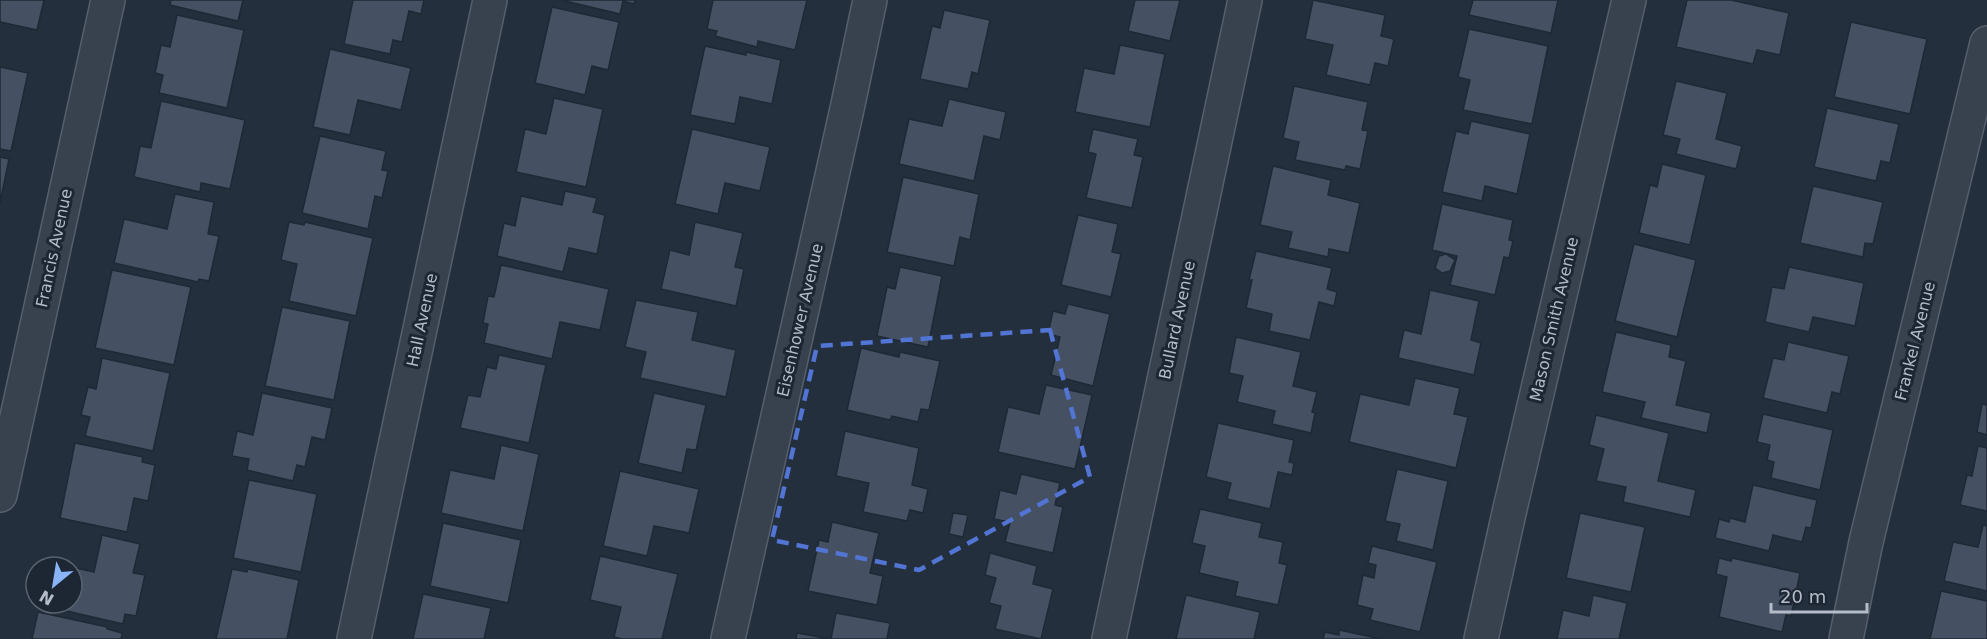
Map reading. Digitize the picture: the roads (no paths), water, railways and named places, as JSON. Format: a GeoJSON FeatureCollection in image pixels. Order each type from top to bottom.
{"type":"FeatureCollection","features":[{"type":"Feature","properties":{"kind":"street","name":"Francis Avenue"},"geometry":{"type":"LineString","coordinates":[[0,495],[108,0]]}},
{"type":"Feature","properties":{"kind":"street","name":"Hall Avenue"},"geometry":{"type":"LineString","coordinates":[[354,639],[490,0]]}},
{"type":"Feature","properties":{"kind":"street","name":"Eisenhower Avenue"},"geometry":{"type":"LineString","coordinates":[[728,639],[845,121],[870,0]]}},
{"type":"Feature","properties":{"kind":"street","name":"Bullard Avenue"},"geometry":{"type":"LineString","coordinates":[[1109,639],[1245,0]]}},
{"type":"Feature","properties":{"kind":"street","name":"Mason Smith Avenue"},"geometry":{"type":"LineString","coordinates":[[1481,639],[1511,501],[1629,0]]}},
{"type":"Feature","properties":{"kind":"street","name":"Frankel Avenue"},"geometry":{"type":"LineString","coordinates":[[1846,639],[1869,530],[1987,43]]}}]}
